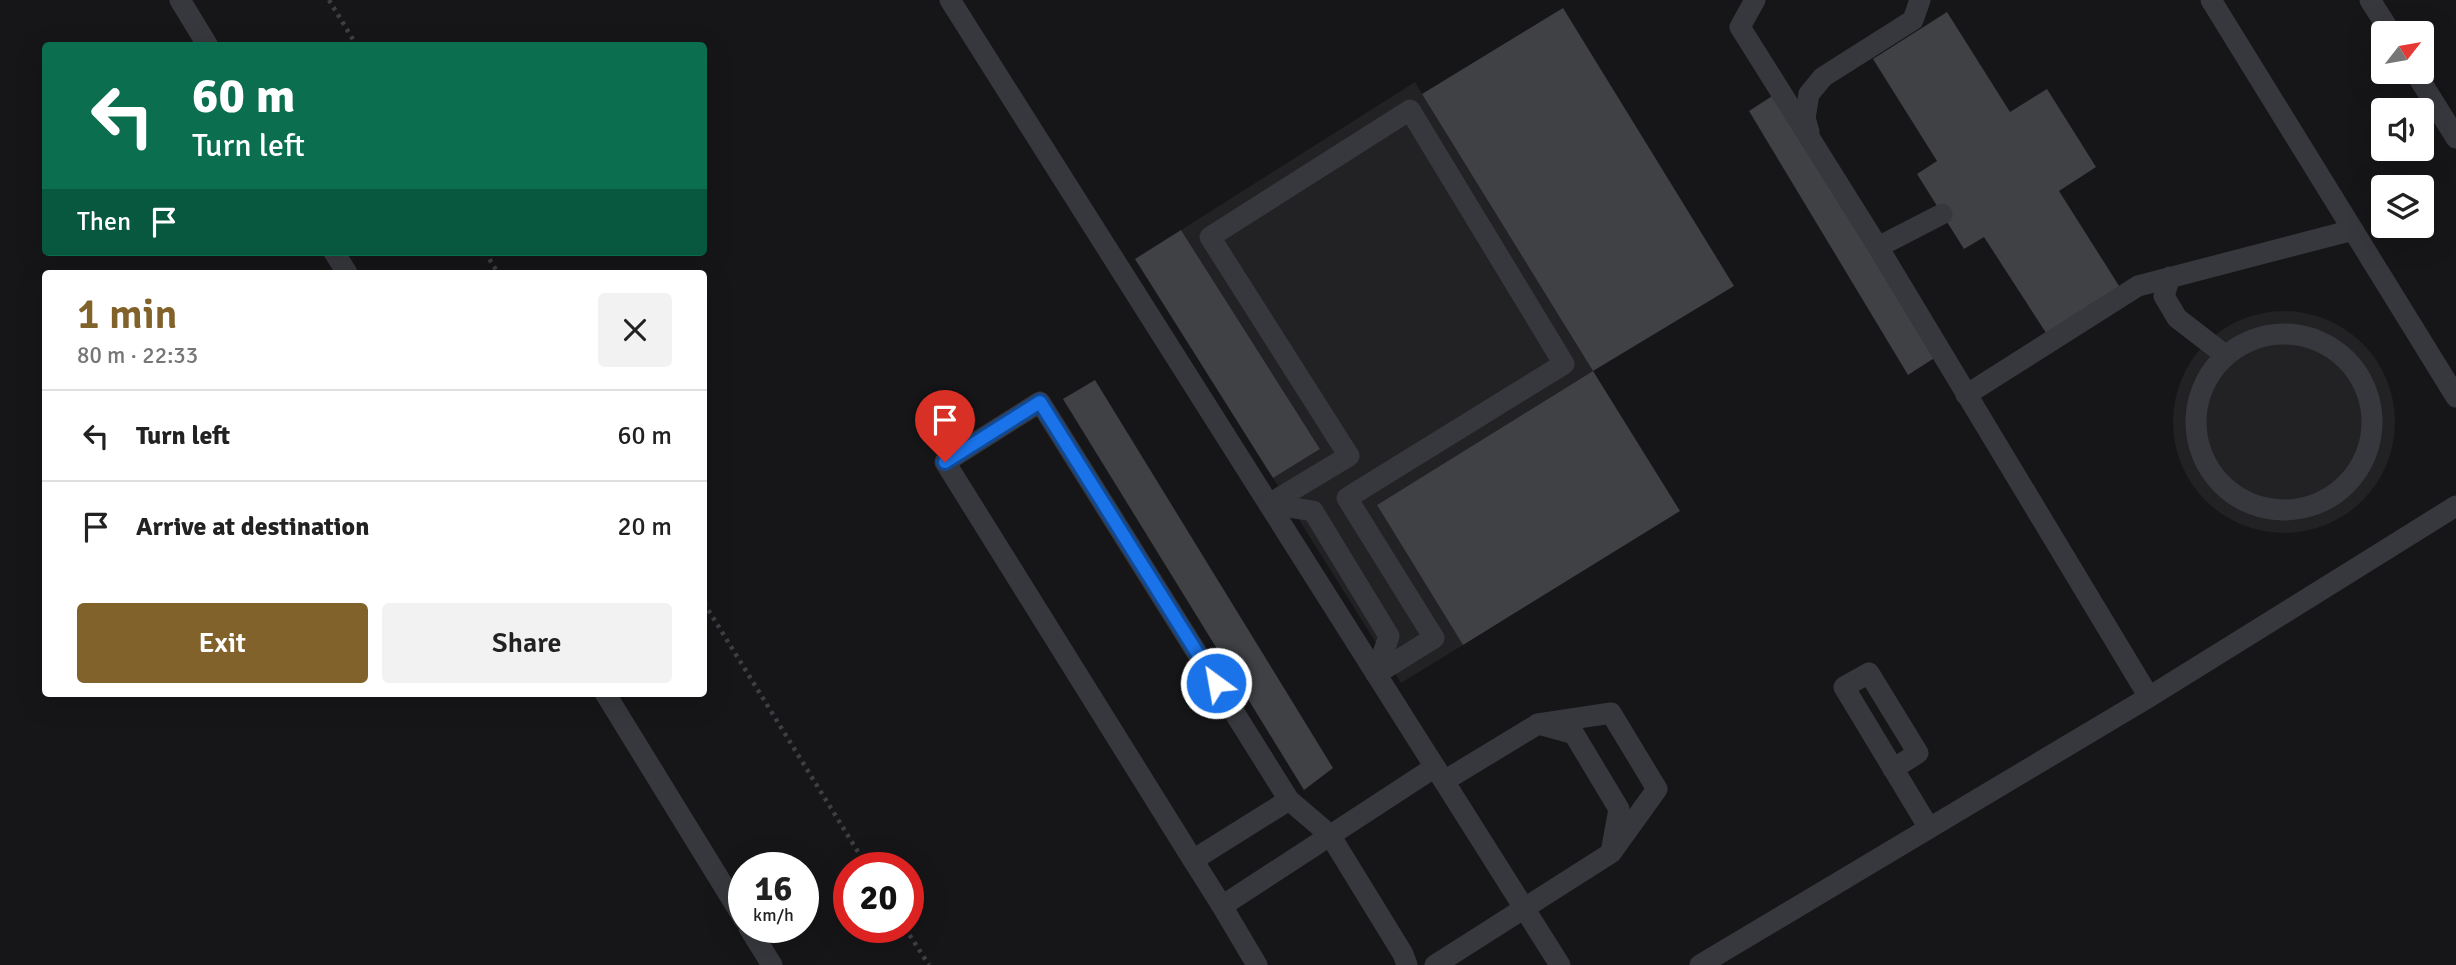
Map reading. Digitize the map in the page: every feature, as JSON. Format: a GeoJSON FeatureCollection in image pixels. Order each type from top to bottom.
{"type":"FeatureCollection","features":[{"type":"Feature","properties":{"kind":"lane"},"geometry":{"type":"LineString","coordinates":[[180,0],[206,42]]}},
{"type":"Feature","properties":{"kind":"lane"},"geometry":{"type":"LineString","coordinates":[[950,0],[1560,965]]}},
{"type":"Feature","properties":{"kind":"lane"},"geometry":{"type":"LineString","coordinates":[[1755,0],[1740,27],[1878,247],[2149,696]]}},
{"type":"Feature","properties":{"kind":"lane"},"geometry":{"type":"LineString","coordinates":[[1813,144],[1805,118],[1809,93],[1823,77],[1913,20],[1920,0]]}},
{"type":"Feature","properties":{"kind":"lane"},"geometry":{"type":"LineString","coordinates":[[2211,0],[2456,397]]}},
{"type":"Feature","properties":{"kind":"lane"},"geometry":{"type":"LineString","coordinates":[[2370,0],[2383,21]]}},
{"type":"Feature","properties":{"kind":"lane"},"geometry":{"type":"LineString","coordinates":[[2422,84],[2456,138]]}},
{"type":"Feature","properties":{"kind":"lane"},"geometry":{"type":"LineString","coordinates":[[1269,504],[1349,456],[1210,237],[1410,110],[1563,364],[1347,498],[1434,638],[1376,674]]}},
{"type":"Feature","properties":{"kind":"lane"},"geometry":{"type":"LineString","coordinates":[[1878,247],[1942,214]]}},
{"type":"Feature","properties":{"kind":"lane"},"geometry":{"type":"LineString","coordinates":[[1966,395],[2138,286],[2353,230]]}},
{"type":"Feature","properties":{"kind":"lane"},"geometry":{"type":"LineString","coordinates":[[2170,277],[2164,296],[2178,318],[2225,355]]}},
{"type":"Feature","properties":{"kind":"lane"},"geometry":{"type":"LineString","coordinates":[[2273,333],[2308,336],[2342,354],[2362,380],[2372,409],[2372,438],[2360,469],[2333,497],[2301,510],[2282,511],[2252,506],[2217,482],[2200,454],[2194,419],[2203,384],[2225,355],[2243,342],[2273,333]]}},
{"type":"Feature","properties":{"kind":"lane"},"geometry":{"type":"LineString","coordinates":[[1257,965],[945,462],[1040,402],[1289,800],[1330,835],[1403,954],[1406,965]]}},
{"type":"Feature","properties":{"kind":"lane"},"geometry":{"type":"LineString","coordinates":[[1269,504],[1313,511],[1389,636],[1376,674]]}},
{"type":"Feature","properties":{"kind":"lane"},"geometry":{"type":"LineString","coordinates":[[1700,965],[2149,696],[2456,506]]}},
{"type":"Feature","properties":{"kind":"lane"},"geometry":{"type":"LineString","coordinates":[[607,697],[728,893]]}},
{"type":"Feature","properties":{"kind":"lane"},"geometry":{"type":"LineString","coordinates":[[1222,906],[1330,835],[1439,774],[1538,724],[1611,713],[1657,789],[1611,853],[1435,965]]}},
{"type":"Feature","properties":{"kind":"lane"},"geometry":{"type":"LineString","coordinates":[[1538,724],[1574,734],[1619,809],[1611,853]]}},
{"type":"Feature","properties":{"kind":"lane"},"geometry":{"type":"LineString","coordinates":[[1893,769],[1929,828]]}},
{"type":"Feature","properties":{"kind":"lane"},"geometry":{"type":"LineString","coordinates":[[1194,860],[1289,800]]}},
{"type":"Feature","properties":{"kind":"lane"},"geometry":{"type":"LineString","coordinates":[[758,943],[772,965]]}},
{"type":"Feature","properties":{"kind":"path"},"geometry":{"type":"LineString","coordinates":[[329,0],[355,42]]}},
{"type":"Feature","properties":{"kind":"path"},"geometry":{"type":"LineString","coordinates":[[707,608],[858,852]]}},
{"type":"Feature","properties":{"kind":"path"},"geometry":{"type":"LineString","coordinates":[[915,943],[929,965]]}},
{"type":"Feature","properties":{"kind":"shaded area"},"geometry":{"type":"Polygon","coordinates":[[[1415,82],[1593,371],[1377,505],[1463,645],[1401,683],[1273,478],[1320,449],[1181,230],[1415,82]]]}},
{"type":"Feature","properties":{"kind":"shaded area"},"geometry":{"type":"Polygon","coordinates":[[[2284,311],[2306,313],[2336,324],[2354,336],[2370,352],[2382,370],[2390,390],[2395,422],[2393,444],[2382,474],[2370,492],[2354,508],[2336,520],[2316,528],[2284,533],[2262,531],[2232,520],[2214,508],[2198,492],[2186,474],[2178,454],[2173,422],[2175,400],[2186,370],[2198,352],[2214,336],[2232,324],[2252,316],[2284,311]]]}},
{"type":"Feature","properties":{"kind":"building"},"geometry":{"type":"Polygon","coordinates":[[[1563,8],[1734,286],[1593,371],[1422,94],[1563,8]]]}},
{"type":"Feature","properties":{"kind":"building"},"geometry":{"type":"Polygon","coordinates":[[[1947,12],[2010,112],[2047,89],[2096,167],[2059,191],[2121,289],[2048,336],[1984,237],[1964,249],[1917,174],[1937,161],[1873,59],[1947,12]]]}},
{"type":"Feature","properties":{"kind":"building"},"geometry":{"type":"Polygon","coordinates":[[[1780,91],[1942,353],[1908,375],[1749,111],[1780,91]]]}},
{"type":"Feature","properties":{"kind":"building"},"geometry":{"type":"Polygon","coordinates":[[[1181,230],[1320,449],[1273,478],[1135,259],[1181,230]]]}},
{"type":"Feature","properties":{"kind":"building"},"geometry":{"type":"Polygon","coordinates":[[[1593,371],[1680,511],[1463,645],[1377,505],[1593,371]]]}},
{"type":"Feature","properties":{"kind":"building"},"geometry":{"type":"Polygon","coordinates":[[[1095,380],[1333,768],[1304,790],[1063,399],[1095,380]]]}},
{"type":"Feature","properties":{"kind":"route"},"geometry":{"type":"LineString","coordinates":[[945,462],[1040,402],[1216,683]]}}]}
